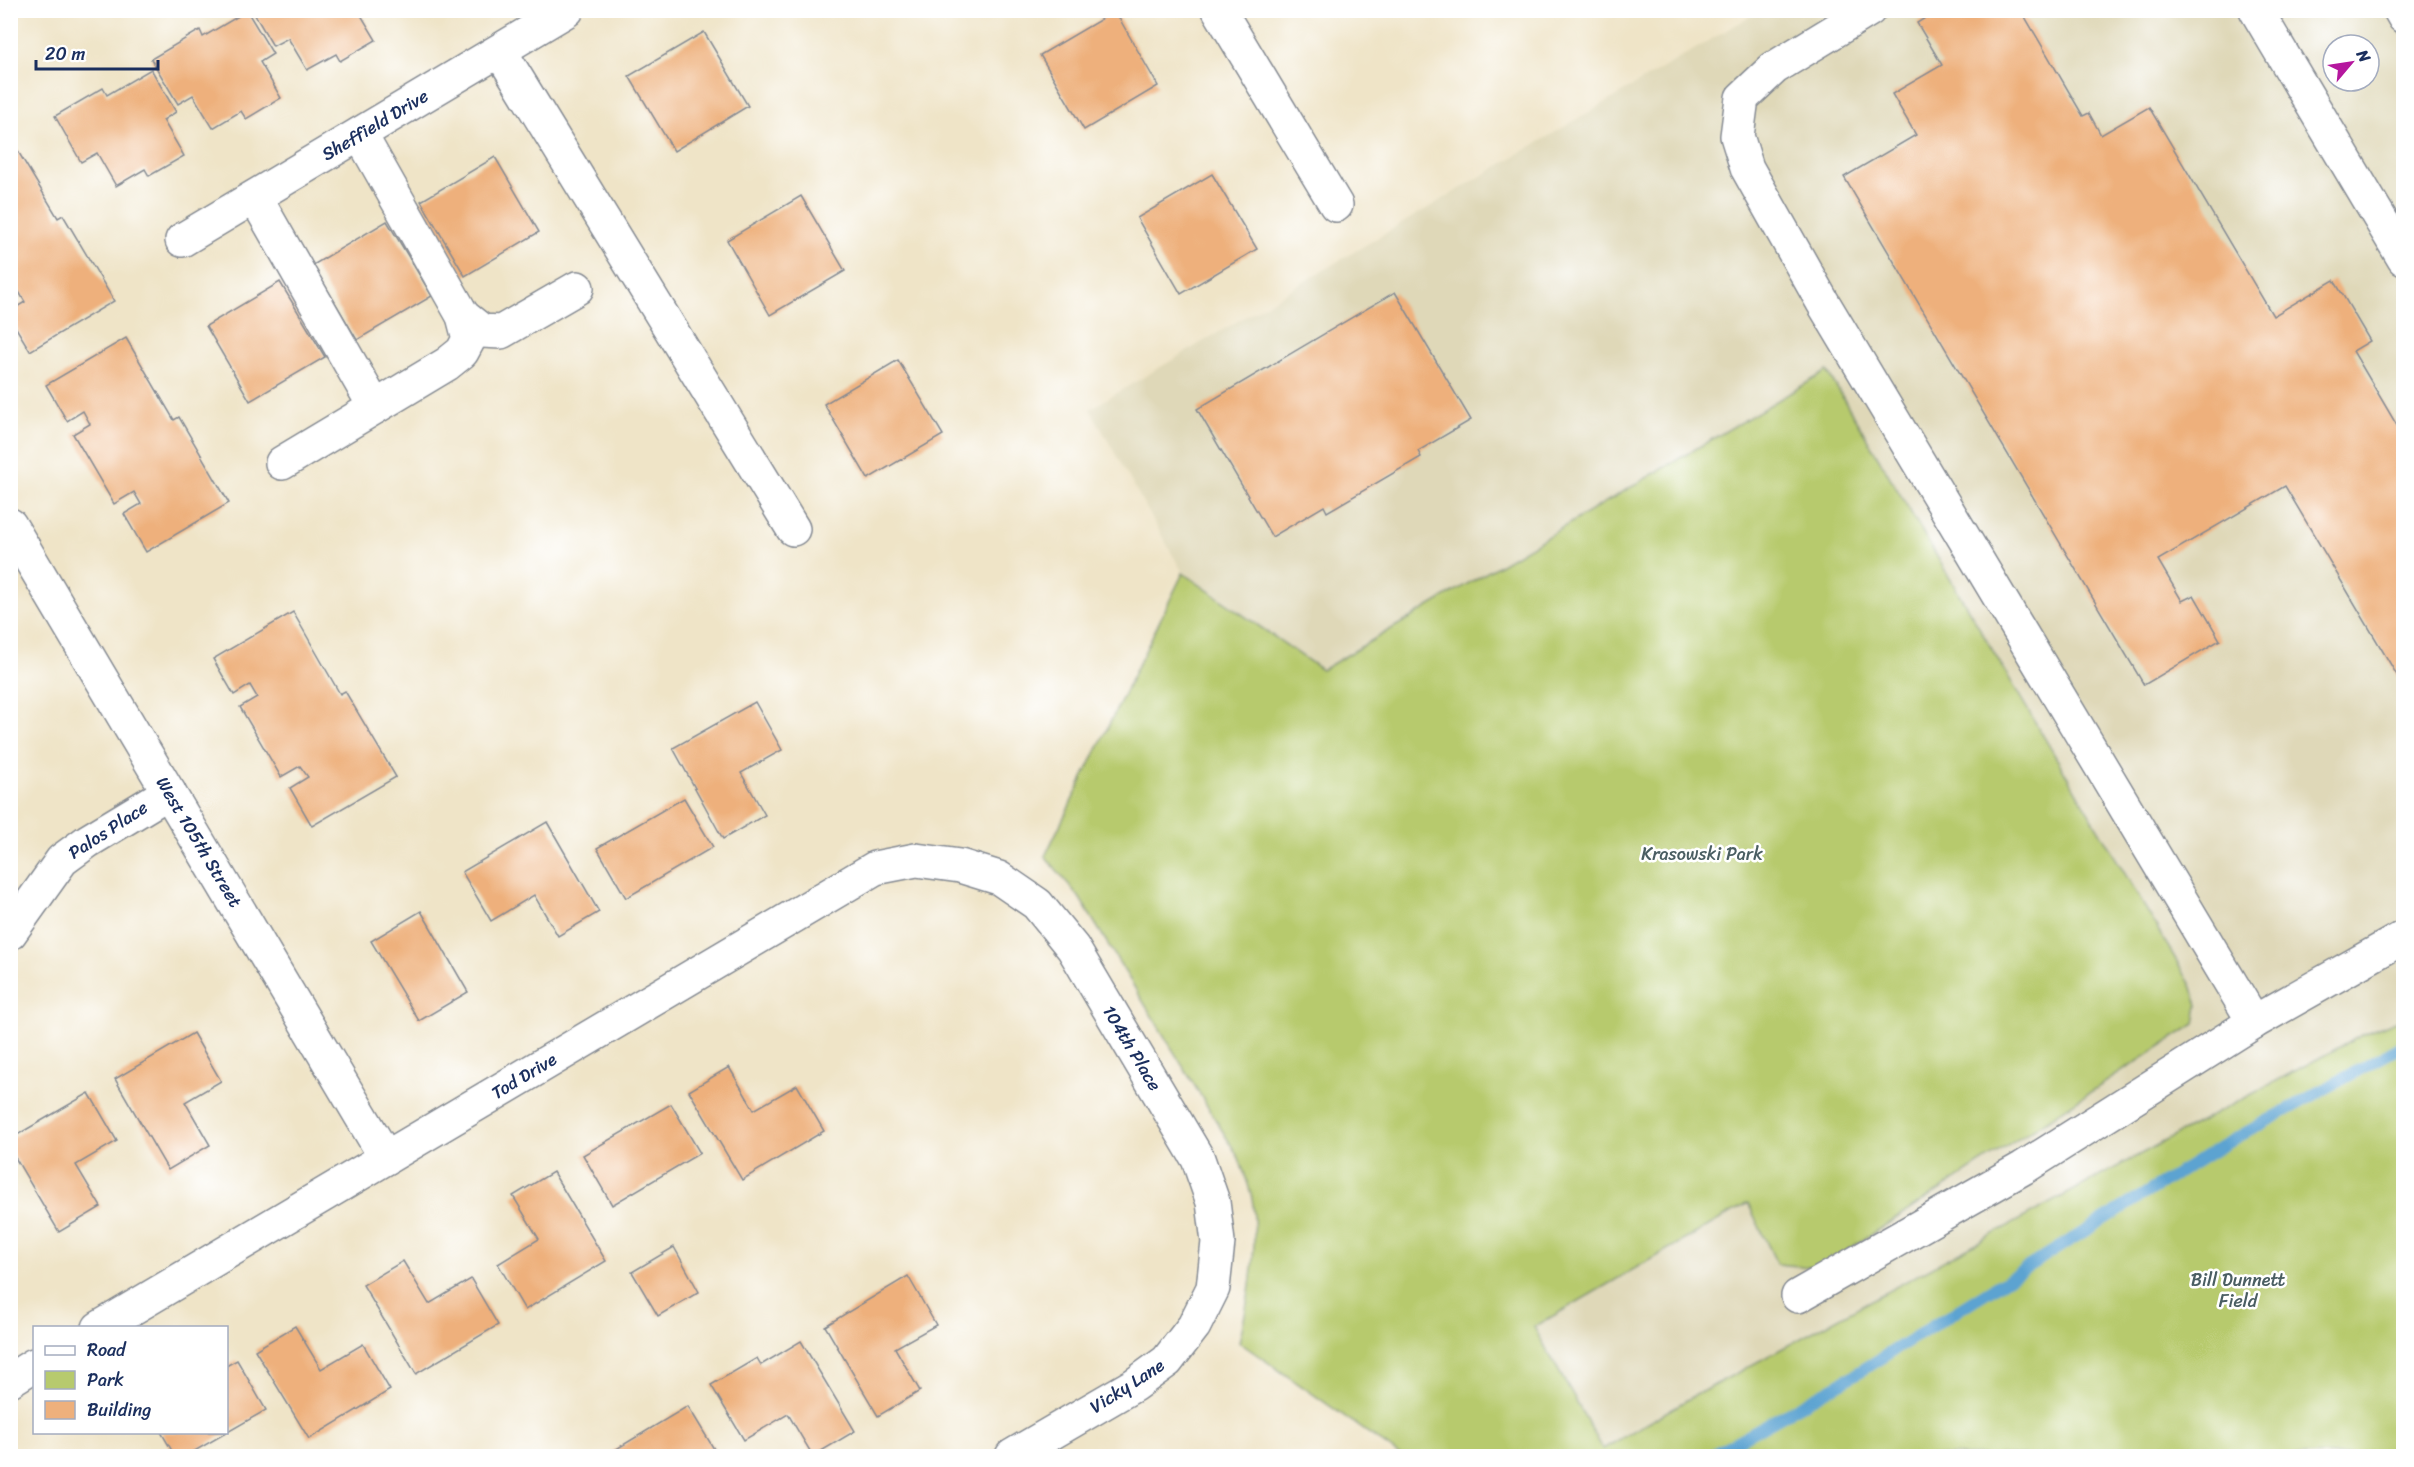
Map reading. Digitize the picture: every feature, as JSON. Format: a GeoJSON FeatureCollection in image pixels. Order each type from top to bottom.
{"type":"FeatureCollection","features":[{"type":"Feature","properties":{"kind":"street","name":"Sheffield Drive"},"geometry":{"type":"LineString","coordinates":[[182,240],[567,10]]}},
{"type":"Feature","properties":{"kind":"street"},"geometry":{"type":"LineString","coordinates":[[1219,10],[1336,205]]}},
{"type":"Feature","properties":{"kind":"street"},"geometry":{"type":"LineString","coordinates":[[1869,10],[1774,68],[1742,98],[1737,136],[1747,168],[1764,202],[2254,1022]]}},
{"type":"Feature","properties":{"kind":"street"},"geometry":{"type":"LineString","coordinates":[[2256,10],[2403,259]]}},
{"type":"Feature","properties":{"kind":"street"},"geometry":{"type":"LineString","coordinates":[[2400,10],[2403,17]]}},
{"type":"Feature","properties":{"kind":"street"},"geometry":{"type":"LineString","coordinates":[[500,51],[793,529]]}},
{"type":"Feature","properties":{"kind":"street"},"geometry":{"type":"LineString","coordinates":[[282,463],[462,352],[469,339],[463,316],[360,134]]}},
{"type":"Feature","properties":{"kind":"street"},"geometry":{"type":"LineString","coordinates":[[255,197],[375,407]]}},
{"type":"Feature","properties":{"kind":"street"},"geometry":{"type":"LineString","coordinates":[[463,316],[482,331],[501,332],[577,288]]}},
{"type":"Feature","properties":{"kind":"street","name":"West 105th Street"},"geometry":{"type":"LineString","coordinates":[[10,525],[386,1158]]}},
{"type":"Feature","properties":{"kind":"street","name":"Palos Place"},"geometry":{"type":"LineString","coordinates":[[10,933],[62,860],[88,840],[169,792]]}},
{"type":"Feature","properties":{"kind":"street","name":"Tod Drive"},"geometry":{"type":"LineString","coordinates":[[102,1326],[875,868],[916,860],[960,866]]}},
{"type":"Feature","properties":{"kind":"street","name":"104th Place"},"geometry":{"type":"LineString","coordinates":[[960,866],[999,878],[1037,904],[1073,948],[1198,1159],[1213,1202],[1218,1242],[1213,1288]]}},
{"type":"Feature","properties":{"kind":"street"},"geometry":{"type":"LineString","coordinates":[[1798,1296],[2023,1168],[2254,1022],[2403,937]]}},
{"type":"Feature","properties":{"kind":"street","name":"Vicky Lane"},"geometry":{"type":"LineString","coordinates":[[1012,1456],[1134,1385],[1167,1361],[1194,1326],[1213,1288]]}},
{"type":"Feature","properties":{"kind":"street"},"geometry":{"type":"LineString","coordinates":[[10,1380],[33,1366]]}},
{"type":"Feature","properties":{"kind":"shaded area"},"geometry":{"type":"Polygon","coordinates":[[[1759,11],[2403,11],[2403,1018],[2364,1034],[2185,1130],[1685,1401],[1602,1450],[1534,1327],[1749,1202],[1777,1264],[1820,1268],[2195,1024],[1827,371],[1322,670],[1183,573],[1090,409],[1759,11]]]}},
{"type":"Feature","properties":{"kind":"green space","name":"Krasowski Park"},"geometry":{"type":"Polygon","coordinates":[[[1827,371],[2191,985],[2198,1005],[2195,1024],[1820,1268],[1777,1264],[1748,1203],[1534,1327],[1603,1449],[1685,1401],[2185,1130],[2364,1034],[2403,1018],[2403,1456],[1401,1456],[1239,1342],[1254,1252],[1254,1215],[1252,1198],[1239,1158],[1079,897],[1045,856],[1183,573],[1322,670],[1827,371]]]}},
{"type":"Feature","properties":{"kind":"building"},"geometry":{"type":"Polygon","coordinates":[[[252,10],[358,10],[376,40],[340,61],[336,54],[307,70],[288,38],[273,46],[252,10]]]}},
{"type":"Feature","properties":{"kind":"building"},"geometry":{"type":"Polygon","coordinates":[[[1938,10],[2021,10],[2083,116],[2089,113],[2101,135],[2149,107],[2273,316],[2334,280],[2370,341],[2353,351],[2399,429],[2404,427],[2404,687],[2285,486],[2158,560],[2182,601],[2194,595],[2220,640],[2144,685],[1844,177],[1916,135],[1892,94],[1942,65],[1917,23],[1938,10]]]}},
{"type":"Feature","properties":{"kind":"building"},"geometry":{"type":"Polygon","coordinates":[[[247,11],[273,54],[260,62],[281,98],[246,119],[241,111],[213,128],[193,95],[178,104],[151,59],[200,30],[203,37],[247,11]]]}},
{"type":"Feature","properties":{"kind":"building"},"geometry":{"type":"Polygon","coordinates":[[[1115,11],[1158,86],[1084,130],[1040,55],[1115,11]]]}},
{"type":"Feature","properties":{"kind":"building"},"geometry":{"type":"Polygon","coordinates":[[[704,32],[748,106],[674,151],[629,76],[704,32]]]}},
{"type":"Feature","properties":{"kind":"building"},"geometry":{"type":"Polygon","coordinates":[[[151,69],[176,112],[163,120],[184,156],[149,176],[145,169],[116,186],[97,153],[81,162],[55,116],[103,88],[107,95],[151,69]]]}},
{"type":"Feature","properties":{"kind":"building"},"geometry":{"type":"Polygon","coordinates":[[[10,138],[58,218],[63,215],[114,301],[30,351],[10,318],[10,311],[25,302],[18,290],[10,295],[10,138]]]}},
{"type":"Feature","properties":{"kind":"building"},"geometry":{"type":"Polygon","coordinates":[[[495,157],[539,232],[465,276],[421,201],[495,157]]]}},
{"type":"Feature","properties":{"kind":"building"},"geometry":{"type":"Polygon","coordinates":[[[1212,174],[1257,249],[1181,294],[1137,218],[1212,174]]]}},
{"type":"Feature","properties":{"kind":"building"},"geometry":{"type":"Polygon","coordinates":[[[801,196],[845,271],[770,315],[727,240],[801,196]]]}},
{"type":"Feature","properties":{"kind":"building"},"geometry":{"type":"Polygon","coordinates":[[[387,221],[432,296],[357,340],[313,265],[387,221]]]}},
{"type":"Feature","properties":{"kind":"building"},"geometry":{"type":"Polygon","coordinates":[[[280,282],[325,357],[250,401],[206,326],[280,282]]]}},
{"type":"Feature","properties":{"kind":"building"},"geometry":{"type":"Polygon","coordinates":[[[1395,292],[1471,420],[1418,451],[1421,457],[1327,512],[1324,506],[1272,537],[1197,409],[1395,292]]]}},
{"type":"Feature","properties":{"kind":"building"},"geometry":{"type":"Polygon","coordinates":[[[126,338],[174,420],[179,417],[229,503],[146,552],[124,514],[141,504],[134,492],[114,504],[73,434],[90,424],[83,411],[67,421],[46,385],[126,338]]]}},
{"type":"Feature","properties":{"kind":"building"},"geometry":{"type":"Polygon","coordinates":[[[898,360],[943,435],[868,479],[824,404],[898,360]]]}},
{"type":"Feature","properties":{"kind":"building"},"geometry":{"type":"Polygon","coordinates":[[[293,612],[340,694],[345,691],[396,777],[312,826],[290,788],[308,777],[300,766],[281,777],[240,707],[257,697],[250,685],[234,695],[213,659],[293,612]]]}},
{"type":"Feature","properties":{"kind":"building"},"geometry":{"type":"Polygon","coordinates":[[[755,702],[782,750],[741,773],[765,815],[723,839],[673,748],[755,702]]]}},
{"type":"Feature","properties":{"kind":"building"},"geometry":{"type":"Polygon","coordinates":[[[684,798],[713,847],[626,898],[597,848],[684,798]]]}},
{"type":"Feature","properties":{"kind":"building"},"geometry":{"type":"Polygon","coordinates":[[[547,822],[599,912],[558,936],[534,895],[491,921],[462,872],[547,822]]]}},
{"type":"Feature","properties":{"kind":"building"},"geometry":{"type":"Polygon","coordinates":[[[421,911],[468,992],[419,1021],[371,941],[421,911]]]}},
{"type":"Feature","properties":{"kind":"building"},"geometry":{"type":"Polygon","coordinates":[[[193,1033],[221,1081],[185,1102],[210,1145],[168,1170],[115,1079],[193,1033]]]}},
{"type":"Feature","properties":{"kind":"building"},"geometry":{"type":"Polygon","coordinates":[[[729,1067],[754,1110],[797,1085],[824,1131],[742,1180],[689,1091],[729,1067]]]}},
{"type":"Feature","properties":{"kind":"building"},"geometry":{"type":"Polygon","coordinates":[[[89,1093],[117,1141],[76,1165],[101,1207],[59,1232],[10,1149],[10,1139],[89,1093]]]}},
{"type":"Feature","properties":{"kind":"building"},"geometry":{"type":"Polygon","coordinates":[[[671,1104],[700,1153],[612,1205],[583,1155],[671,1104]]]}},
{"type":"Feature","properties":{"kind":"building"},"geometry":{"type":"Polygon","coordinates":[[[553,1172],[606,1261],[525,1310],[498,1264],[539,1239],[513,1196],[553,1172]]]}},
{"type":"Feature","properties":{"kind":"building"},"geometry":{"type":"Polygon","coordinates":[[[674,1247],[699,1292],[658,1316],[632,1272],[674,1247]]]}},
{"type":"Feature","properties":{"kind":"building"},"geometry":{"type":"Polygon","coordinates":[[[403,1261],[429,1304],[471,1279],[498,1325],[416,1374],[363,1285],[403,1261]]]}},
{"type":"Feature","properties":{"kind":"building"},"geometry":{"type":"Polygon","coordinates":[[[908,1276],[936,1325],[895,1348],[920,1391],[878,1416],[825,1326],[908,1276]]]}},
{"type":"Feature","properties":{"kind":"building"},"geometry":{"type":"Polygon","coordinates":[[[295,1326],[321,1369],[363,1344],[390,1390],[309,1439],[255,1350],[295,1326]]]}},
{"type":"Feature","properties":{"kind":"building"},"geometry":{"type":"Polygon","coordinates":[[[801,1341],[855,1431],[813,1456],[788,1414],[744,1440],[711,1385],[757,1358],[761,1365],[801,1341]]]}},
{"type":"Feature","properties":{"kind":"building"},"geometry":{"type":"Polygon","coordinates":[[[237,1360],[266,1410],[228,1432],[228,1365],[237,1360]]]}},
{"type":"Feature","properties":{"kind":"building"},"geometry":{"type":"Polygon","coordinates":[[[688,1406],[717,1454],[713,1456],[616,1456],[613,1451],[688,1406]]]}},
{"type":"Feature","properties":{"kind":"building"},"geometry":{"type":"Polygon","coordinates":[[[162,1434],[224,1434],[186,1456],[175,1456],[162,1434]]]}},
{"type":"Feature","properties":{"kind":"waterway"},"geometry":{"type":"LineString","coordinates":[[1710,1456],[1846,1380],[2220,1147],[2404,1045]]}},
{"type":"Feature","properties":{"kind":"park label","name":"Bill Dunnett Field"},"geometry":{"type":"Point","coordinates":[2238,1290]}}]}
